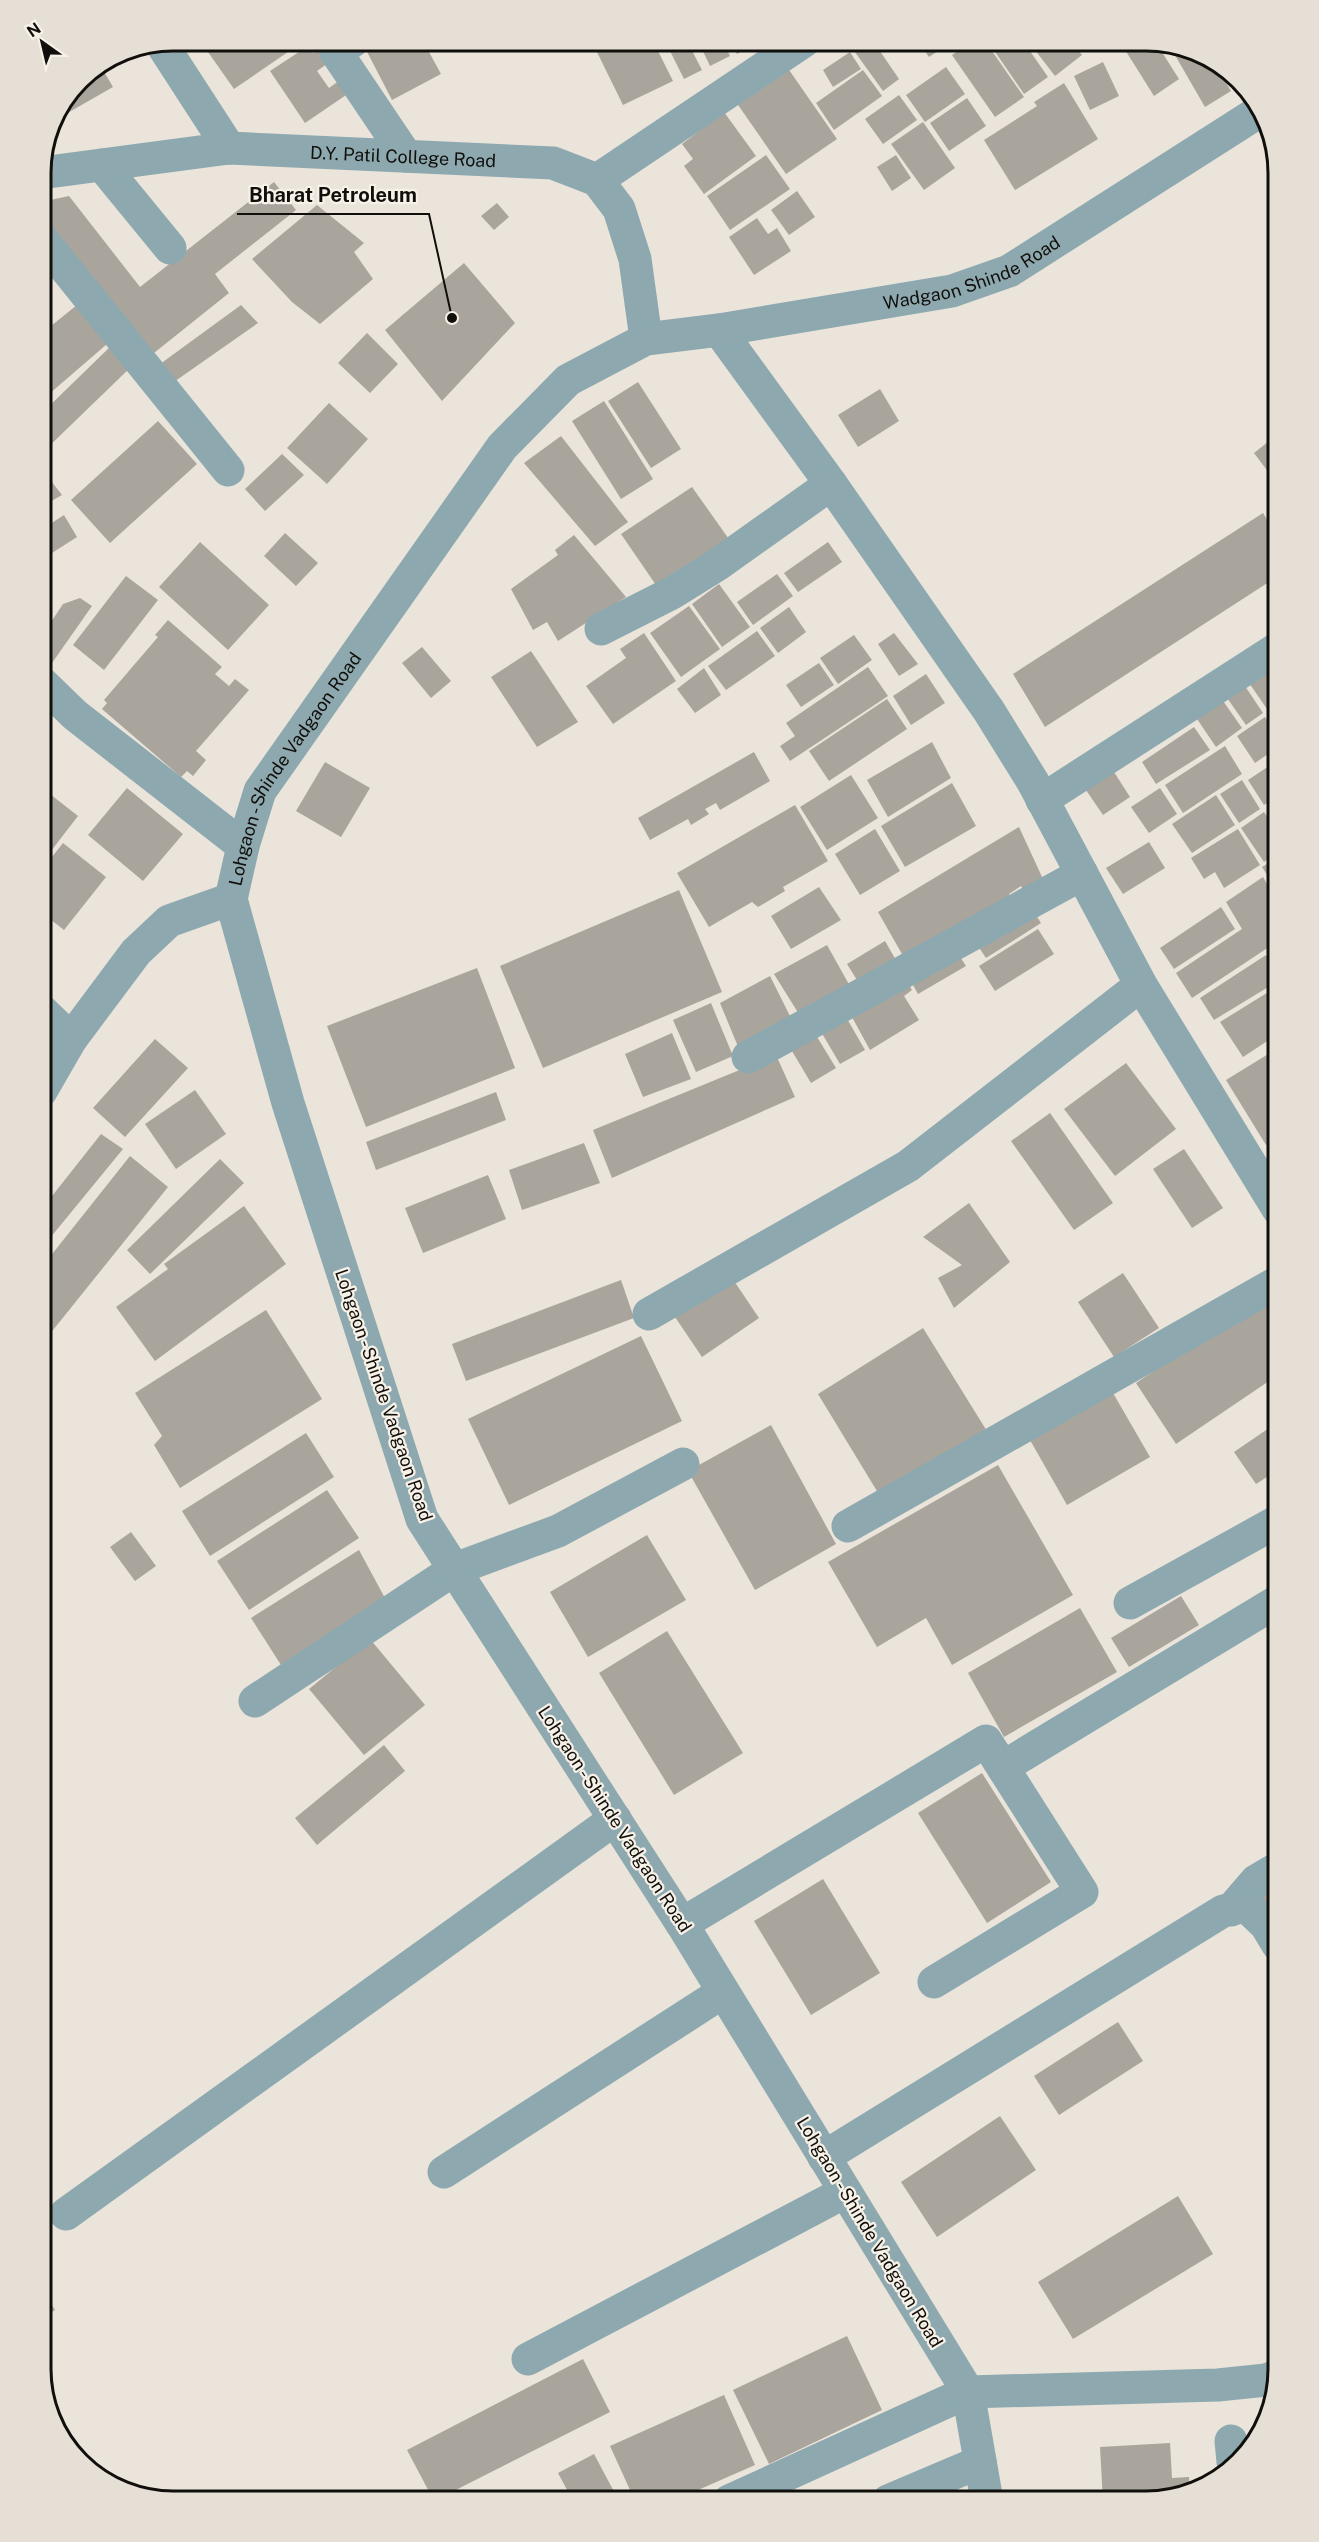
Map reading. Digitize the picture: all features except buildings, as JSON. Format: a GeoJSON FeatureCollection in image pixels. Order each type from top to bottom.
{"type":"FeatureCollection","features":[{"type":"Feature","properties":{"kind":"street"},"geometry":{"type":"LineString","coordinates":[[166,51],[229,148]]}},
{"type":"Feature","properties":{"kind":"street"},"geometry":{"type":"LineString","coordinates":[[337,51],[406,156]]}},
{"type":"Feature","properties":{"kind":"street"},"geometry":{"type":"LineString","coordinates":[[646,339],[635,259],[619,209],[597,180],[789,51]]}},
{"type":"Feature","properties":{"kind":"street","name":"Wadgaon Shinde Road"},"geometry":{"type":"LineString","coordinates":[[646,339],[719,330],[952,291],[1009,271],[1254,115]]}},
{"type":"Feature","properties":{"kind":"street","name":"D.Y. Patil College Road"},"geometry":{"type":"LineString","coordinates":[[51,172],[229,148],[553,163],[597,180]]}},
{"type":"Feature","properties":{"kind":"street"},"geometry":{"type":"LineString","coordinates":[[102,165],[170,248]]}},
{"type":"Feature","properties":{"kind":"street"},"geometry":{"type":"LineString","coordinates":[[51,250],[228,470]]}},
{"type":"Feature","properties":{"kind":"street"},"geometry":{"type":"LineString","coordinates":[[719,330],[831,484],[989,711],[1042,800],[1141,985],[1268,1193]]}},
{"type":"Feature","properties":{"kind":"street","name":"Lohgaon - Shinde Vadgaon Road"},"geometry":{"type":"LineString","coordinates":[[646,339],[568,380],[502,447],[260,791],[243,846],[231,899],[288,1103],[423,1519],[682,1924],[968,2392],[985,2491]]}},
{"type":"Feature","properties":{"kind":"street"},"geometry":{"type":"LineString","coordinates":[[601,629],[672,593],[717,566],[831,484]]}},
{"type":"Feature","properties":{"kind":"street"},"geometry":{"type":"LineString","coordinates":[[1042,800],[1268,654]]}},
{"type":"Feature","properties":{"kind":"street"},"geometry":{"type":"LineString","coordinates":[[51,692],[75,715],[243,846]]}},
{"type":"Feature","properties":{"kind":"street"},"geometry":{"type":"LineString","coordinates":[[748,1057],[1082,874]]}},
{"type":"Feature","properties":{"kind":"street"},"geometry":{"type":"LineString","coordinates":[[51,1074],[71,1039],[136,952],[170,921],[231,899]]}},
{"type":"Feature","properties":{"kind":"street"},"geometry":{"type":"LineString","coordinates":[[649,1314],[908,1166],[1141,985]]}},
{"type":"Feature","properties":{"kind":"street"},"geometry":{"type":"LineString","coordinates":[[51,1020],[71,1039]]}},
{"type":"Feature","properties":{"kind":"street"},"geometry":{"type":"LineString","coordinates":[[848,1526],[1268,1288]]}},
{"type":"Feature","properties":{"kind":"street"},"geometry":{"type":"LineString","coordinates":[[255,1701],[455,1569],[558,1531],[683,1464]]}},
{"type":"Feature","properties":{"kind":"street"},"geometry":{"type":"LineString","coordinates":[[1130,1603],[1268,1527]]}},
{"type":"Feature","properties":{"kind":"street"},"geometry":{"type":"LineString","coordinates":[[1003,1767],[1268,1607]]}},
{"type":"Feature","properties":{"kind":"street"},"geometry":{"type":"LineString","coordinates":[[682,1924],[986,1741],[1082,1892],[934,1982]]}},
{"type":"Feature","properties":{"kind":"street"},"geometry":{"type":"LineString","coordinates":[[66,2214],[615,1819]]}},
{"type":"Feature","properties":{"kind":"street"},"geometry":{"type":"LineString","coordinates":[[1231,1910],[1256,1881],[1268,1874]]}},
{"type":"Feature","properties":{"kind":"street"},"geometry":{"type":"LineString","coordinates":[[824,2157],[1223,1911],[1246,1906],[1268,1928]]}},
{"type":"Feature","properties":{"kind":"street"},"geometry":{"type":"LineString","coordinates":[[444,2172],[723,1992]]}},
{"type":"Feature","properties":{"kind":"street"},"geometry":{"type":"LineString","coordinates":[[528,2359],[845,2192]]}},
{"type":"Feature","properties":{"kind":"street"},"geometry":{"type":"LineString","coordinates":[[751,2491],[968,2392],[1218,2385],[1267,2379]]}},
{"type":"Feature","properties":{"kind":"street"},"geometry":{"type":"LineString","coordinates":[[912,2491],[980,2462]]}},
{"type":"Feature","properties":{"kind":"place","name":"Bharat Petroleum"},"geometry":{"type":"Point","coordinates":[452,318]}}]}
